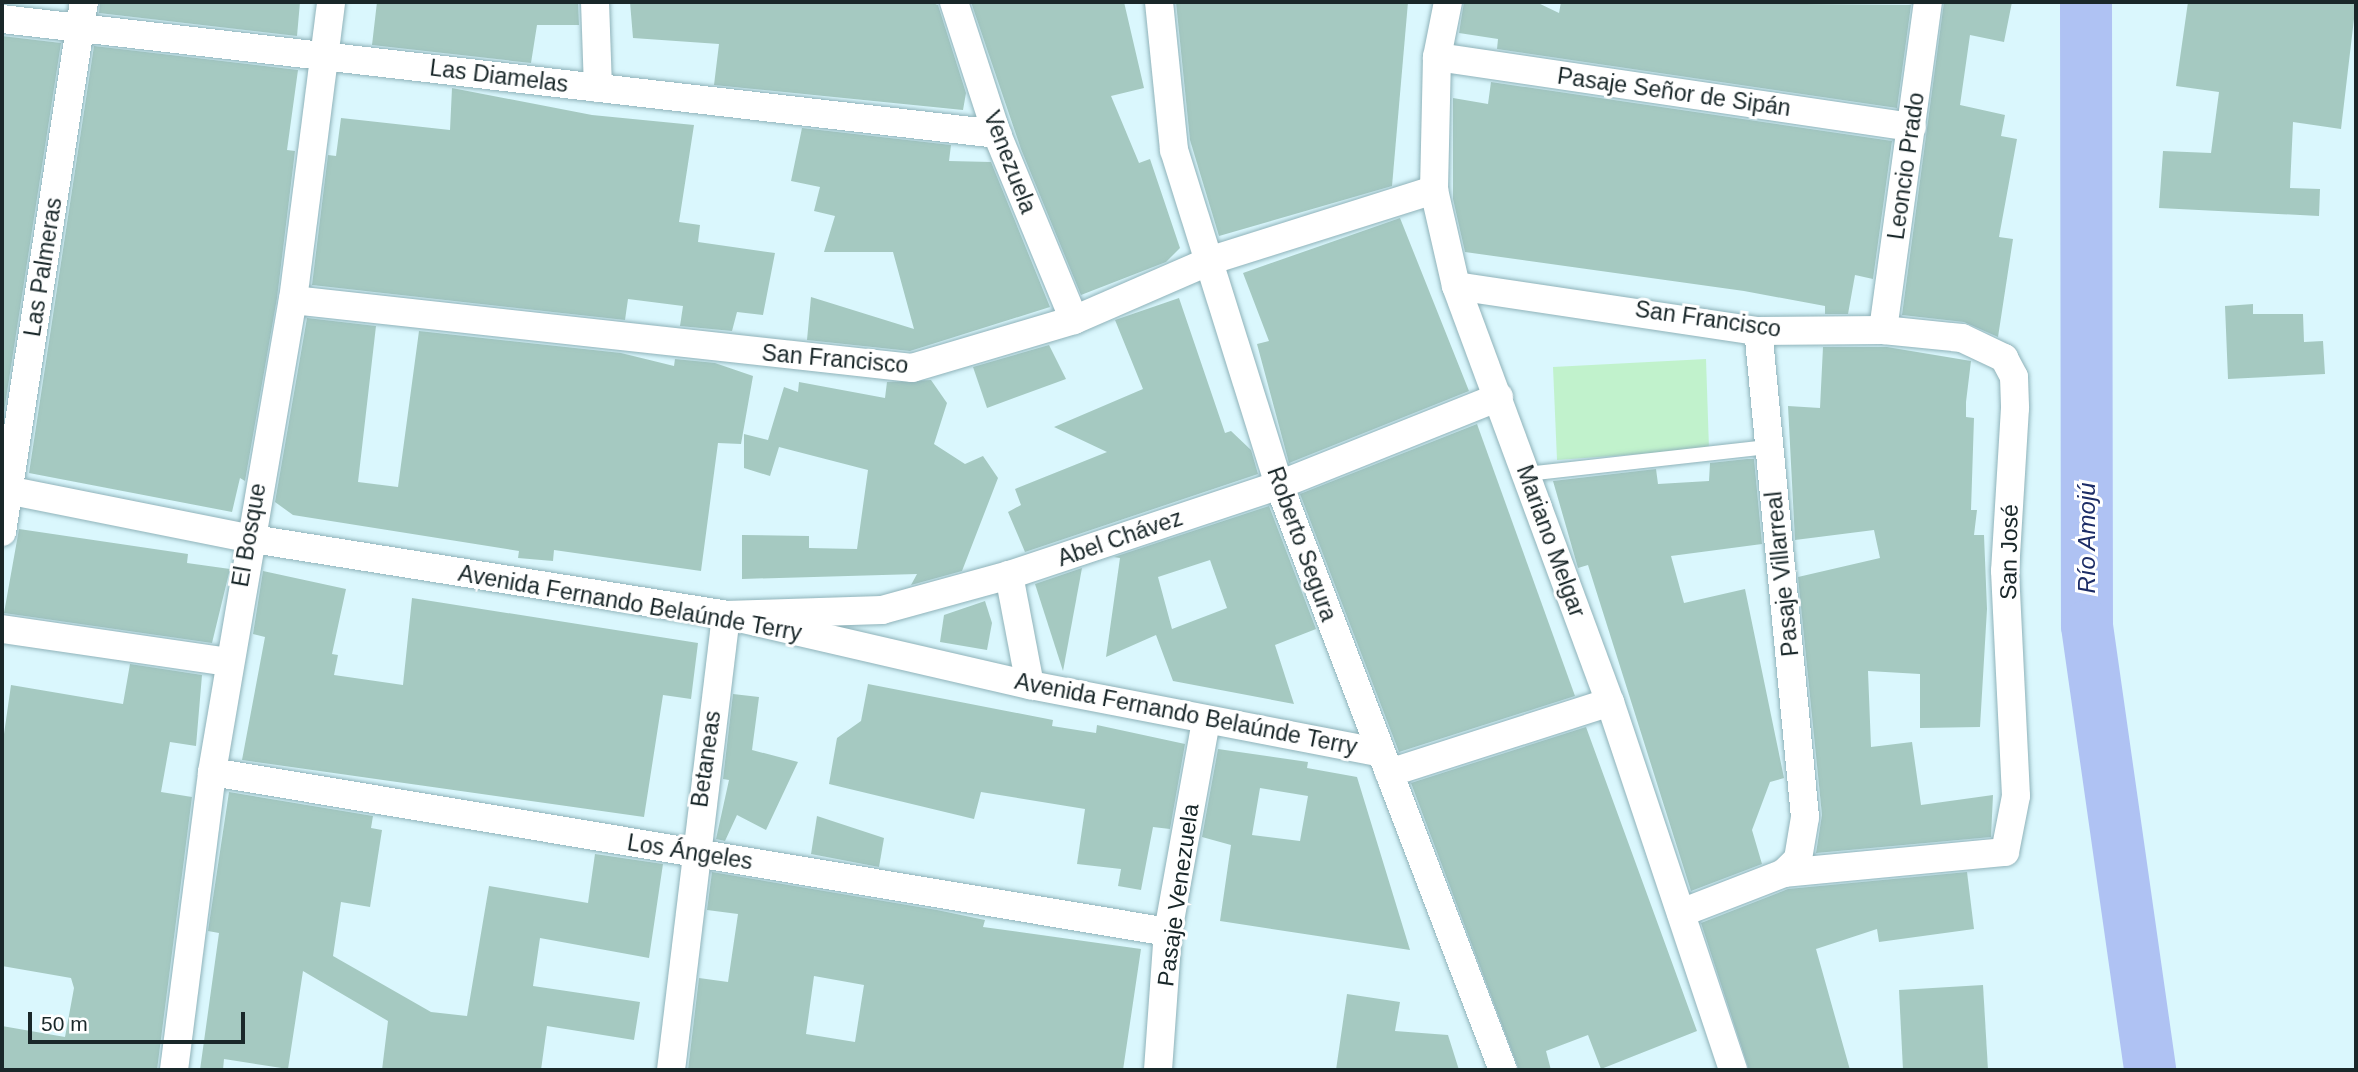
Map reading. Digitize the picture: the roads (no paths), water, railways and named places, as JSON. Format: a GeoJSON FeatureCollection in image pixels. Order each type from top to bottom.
{"type":"FeatureCollection","features":[{"type":"Feature","properties":{"kind":"street","name":"El Bosque"},"geometry":{"type":"LineString","coordinates":[[174,1070],[228,662],[247,538],[293,300],[321,55],[331,2]]}},
{"type":"Feature","properties":{"kind":"street"},"geometry":{"type":"LineString","coordinates":[[595,2],[598,88]]}},
{"type":"Feature","properties":{"kind":"street","name":"Venezuela"},"geometry":{"type":"LineString","coordinates":[[954,2],[997,134],[1074,320]]}},
{"type":"Feature","properties":{"kind":"street","name":"Roberto Segura"},"geometry":{"type":"LineString","coordinates":[[1159,2],[1174,150],[1212,260],[1279,485],[1503,1070]]}},
{"type":"Feature","properties":{"kind":"street","name":"Mariano Melgar"},"geometry":{"type":"LineString","coordinates":[[1448,2],[1437,57],[1434,190],[1455,286],[1499,397],[1610,702],[1733,1070]]}},
{"type":"Feature","properties":{"kind":"street","name":"Leoncio Prado"},"geometry":{"type":"LineString","coordinates":[[1883,330],[1928,2]]}},
{"type":"Feature","properties":{"kind":"street","name":"Las Diamelas"},"geometry":{"type":"LineString","coordinates":[[2,19],[82,15],[321,55],[997,134]]}},
{"type":"Feature","properties":{"kind":"street","name":"Las Palmeras"},"geometry":{"type":"LineString","coordinates":[[2,532],[5,490],[82,15]]}},
{"type":"Feature","properties":{"kind":"street","name":"Pasaje Señor de Sipán"},"geometry":{"type":"LineString","coordinates":[[1437,57],[1912,127]]}},
{"type":"Feature","properties":{"kind":"street","name":"San Francisco"},"geometry":{"type":"LineString","coordinates":[[293,300],[912,368],[1074,320],[1212,260],[1434,190]]}},
{"type":"Feature","properties":{"kind":"street","name":"San Francisco"},"geometry":{"type":"LineString","coordinates":[[1455,286],[1758,331],[1883,330],[1962,338]]}},
{"type":"Feature","properties":{"kind":"street","name":"Pasaje Villarreal"},"geometry":{"type":"LineString","coordinates":[[1758,331],[1805,817],[1798,859],[1784,873]]}},
{"type":"Feature","properties":{"kind":"street","name":"San José"},"geometry":{"type":"LineString","coordinates":[[1784,873],[2005,852],[2016,796],[2005,572],[2014,377],[2004,358],[1962,338]]}},
{"type":"Feature","properties":{"kind":"street","name":"Abel Chávez"},"geometry":{"type":"LineString","coordinates":[[726,615],[882,610],[1009,575],[1279,485],[1499,397]]}},
{"type":"Feature","properties":{"kind":"street","name":"Avenida Fernando Belaúnde Terry"},"geometry":{"type":"LineString","coordinates":[[5,490],[247,538],[726,615],[1030,685],[1206,720],[1384,762]]}},
{"type":"Feature","properties":{"kind":"street"},"geometry":{"type":"LineString","coordinates":[[1009,575],[1030,685]]}},
{"type":"Feature","properties":{"kind":"street","name":"Betaneas"},"geometry":{"type":"LineString","coordinates":[[671,1070],[693,854],[726,615]]}},
{"type":"Feature","properties":{"kind":"street"},"geometry":{"type":"LineString","coordinates":[[2,629],[228,662]]}},
{"type":"Feature","properties":{"kind":"street"},"geometry":{"type":"LineString","coordinates":[[1384,762],[1610,702]]}},
{"type":"Feature","properties":{"kind":"street","name":"Pasaje Venezuela"},"geometry":{"type":"LineString","coordinates":[[1158,1070],[1168,932],[1206,720]]}},
{"type":"Feature","properties":{"kind":"street","name":"Los Ángeles"},"geometry":{"type":"LineString","coordinates":[[212,772],[1168,932]]}},
{"type":"Feature","properties":{"kind":"street"},"geometry":{"type":"LineString","coordinates":[[1681,913],[1784,873]]}},
{"type":"Feature","properties":{"kind":"lane"},"geometry":{"type":"LineString","coordinates":[[1527,474],[1769,447]]}},
{"type":"Feature","properties":{"kind":"waterway","name":"Río Amojú"},"geometry":{"type":"LineString","coordinates":[[2086,2],[2087,626],[2150,1070]]}}]}
